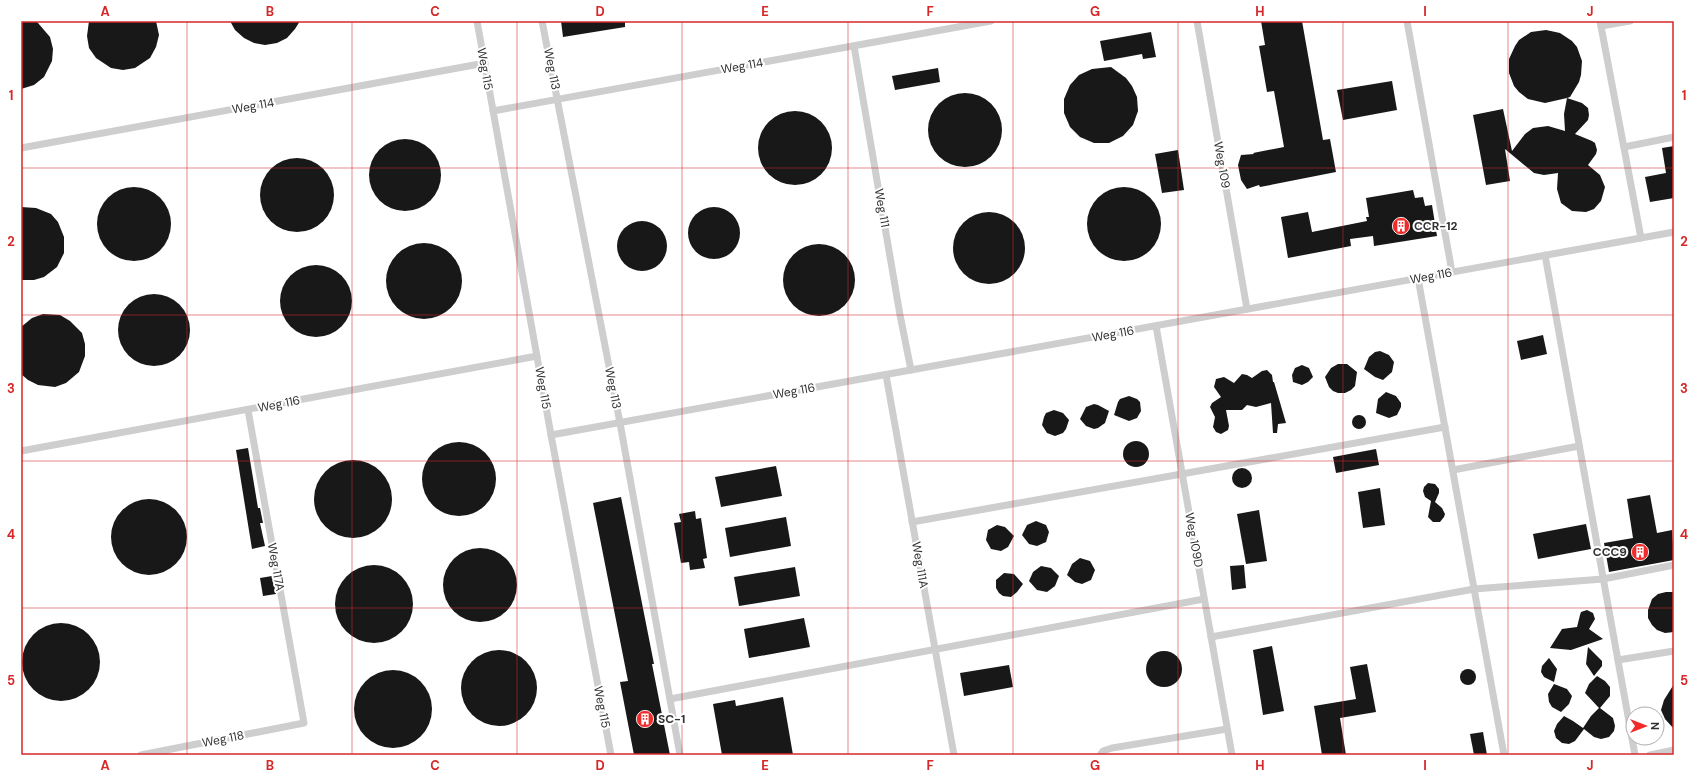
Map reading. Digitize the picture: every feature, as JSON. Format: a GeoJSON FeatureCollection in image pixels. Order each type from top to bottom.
{"type":"FeatureCollection","features":[{"type":"Feature","properties":{"kind":"lane","name":"Weg 115"},"geometry":{"type":"LineString","coordinates":[[477,21],[551,435],[611,755]]}},
{"type":"Feature","properties":{"kind":"lane","name":"Weg 113"},"geometry":{"type":"LineString","coordinates":[[542,21],[620,423],[680,755]]}},
{"type":"Feature","properties":{"kind":"lane","name":"Weg 114"},"geometry":{"type":"LineString","coordinates":[[492,111],[991,21]]}},
{"type":"Feature","properties":{"kind":"lane","name":"Weg 109"},"geometry":{"type":"LineString","coordinates":[[1197,21],[1247,309]]}},
{"type":"Feature","properties":{"kind":"lane"},"geometry":{"type":"LineString","coordinates":[[1407,21],[1452,272]]}},
{"type":"Feature","properties":{"kind":"lane"},"geometry":{"type":"LineString","coordinates":[[1630,21],[1601,24],[1641,238]]}},
{"type":"Feature","properties":{"kind":"lane","name":"Weg 111"},"geometry":{"type":"LineString","coordinates":[[854,46],[900,315],[911,370]]}},
{"type":"Feature","properties":{"kind":"lane","name":"Weg 114"},"geometry":{"type":"LineString","coordinates":[[21,148],[484,63]]}},
{"type":"Feature","properties":{"kind":"lane"},"geometry":{"type":"LineString","coordinates":[[1624,147],[1674,137]]}},
{"type":"Feature","properties":{"kind":"lane","name":"Weg 116"},"geometry":{"type":"LineString","coordinates":[[551,435],[1674,232]]}},
{"type":"Feature","properties":{"kind":"lane"},"geometry":{"type":"LineString","coordinates":[[1545,255],[1635,755]]}},
{"type":"Feature","properties":{"kind":"lane"},"geometry":{"type":"LineString","coordinates":[[1418,278],[1504,755]]}},
{"type":"Feature","properties":{"kind":"lane","name":"Weg 109D"},"geometry":{"type":"LineString","coordinates":[[1156,326],[1232,755]]}},
{"type":"Feature","properties":{"kind":"lane","name":"Weg 116"},"geometry":{"type":"LineString","coordinates":[[21,451],[537,356]]}},
{"type":"Feature","properties":{"kind":"lane","name":"Weg 111A"},"geometry":{"type":"LineString","coordinates":[[886,375],[954,755]]}},
{"type":"Feature","properties":{"kind":"lane","name":"Weg 117A"},"geometry":{"type":"LineString","coordinates":[[248,410],[304,723]]}},
{"type":"Feature","properties":{"kind":"lane"},"geometry":{"type":"LineString","coordinates":[[912,522],[1445,427]]}},
{"type":"Feature","properties":{"kind":"lane"},"geometry":{"type":"LineString","coordinates":[[1453,470],[1580,446]]}},
{"type":"Feature","properties":{"kind":"lane"},"geometry":{"type":"LineString","coordinates":[[1211,637],[1474,589],[1604,579],[1674,565]]}},
{"type":"Feature","properties":{"kind":"lane"},"geometry":{"type":"LineString","coordinates":[[670,699],[1204,599]]}},
{"type":"Feature","properties":{"kind":"lane"},"geometry":{"type":"LineString","coordinates":[[1618,660],[1674,651]]}},
{"type":"Feature","properties":{"kind":"lane","name":"Weg 118"},"geometry":{"type":"LineString","coordinates":[[141,755],[304,723]]}},
{"type":"Feature","properties":{"kind":"lane"},"geometry":{"type":"LineString","coordinates":[[1100,755],[1112,748],[1227,730]]}},
{"type":"Feature","properties":{"kind":"lane"},"geometry":{"type":"LineString","coordinates":[[1650,755],[1674,750]]}},
{"type":"Feature","properties":{"kind":"building"},"geometry":{"type":"Polygon","coordinates":[[[21,21],[36,21],[50,37],[53,49],[52,61],[44,77],[34,85],[21,89],[21,21]]]}},
{"type":"Feature","properties":{"kind":"building"},"geometry":{"type":"Polygon","coordinates":[[[89,21],[156,21],[159,35],[156,47],[150,58],[135,68],[123,70],[111,68],[96,58],[89,48],[87,36],[89,21]]]}},
{"type":"Feature","properties":{"kind":"building"},"geometry":{"type":"Polygon","coordinates":[[[230,21],[300,21],[287,38],[277,43],[265,45],[254,43],[244,38],[235,30],[230,21]]]}},
{"type":"Feature","properties":{"kind":"building"},"geometry":{"type":"Polygon","coordinates":[[[561,21],[625,21],[625,27],[563,37],[561,21]]]}},
{"type":"Feature","properties":{"kind":"building"},"geometry":{"type":"Polygon","coordinates":[[[1261,21],[1302,21],[1323,140],[1330,139],[1336,172],[1260,187],[1259,185],[1247,189],[1241,180],[1238,165],[1241,155],[1254,154],[1253,153],[1284,147],[1274,91],[1267,92],[1259,46],[1265,45],[1261,21]]]}},
{"type":"Feature","properties":{"kind":"building"},"geometry":{"type":"Polygon","coordinates":[[[1546,30],[1560,33],[1572,41],[1577,47],[1582,61],[1579,82],[1570,97],[1545,103],[1528,99],[1514,86],[1509,73],[1509,59],[1519,40],[1531,32],[1546,30]]]}},
{"type":"Feature","properties":{"kind":"building"},"geometry":{"type":"Polygon","coordinates":[[[1151,32],[1156,57],[1143,59],[1142,54],[1104,61],[1100,41],[1151,32]]]}},
{"type":"Feature","properties":{"kind":"building"},"geometry":{"type":"Polygon","coordinates":[[[1111,67],[1126,78],[1132,86],[1137,97],[1138,111],[1133,125],[1123,136],[1109,143],[1094,143],[1080,137],[1070,127],[1064,113],[1064,99],[1070,85],[1079,75],[1092,69],[1111,67]]]}},
{"type":"Feature","properties":{"kind":"building"},"geometry":{"type":"Polygon","coordinates":[[[938,68],[940,82],[895,90],[892,76],[938,68]]]}},
{"type":"Feature","properties":{"kind":"building"},"geometry":{"type":"Polygon","coordinates":[[[1392,81],[1397,110],[1343,120],[1337,90],[1392,81]]]}},
{"type":"Feature","properties":{"kind":"building"},"geometry":{"type":"Polygon","coordinates":[[[965,93],[986,99],[996,109],[1002,130],[996,151],[986,161],[965,167],[944,161],[934,151],[928,130],[934,109],[944,99],[965,93]]]}},
{"type":"Feature","properties":{"kind":"building"},"geometry":{"type":"Polygon","coordinates":[[[1567,98],[1582,103],[1588,108],[1588,120],[1575,134],[1595,143],[1597,150],[1596,154],[1588,165],[1600,175],[1605,187],[1601,201],[1594,209],[1586,212],[1572,211],[1561,203],[1557,189],[1558,173],[1544,175],[1534,173],[1505,149],[1510,181],[1486,185],[1473,115],[1503,109],[1512,151],[1525,134],[1533,128],[1548,126],[1565,131],[1564,114],[1567,98]]]}},
{"type":"Feature","properties":{"kind":"building"},"geometry":{"type":"Polygon","coordinates":[[[795,111],[809,114],[821,122],[829,134],[832,148],[829,162],[821,174],[809,182],[795,185],[781,182],[769,174],[761,162],[758,148],[761,134],[769,122],[781,114],[795,111]]]}},
{"type":"Feature","properties":{"kind":"building"},"geometry":{"type":"Polygon","coordinates":[[[398,139],[412,139],[419,141],[431,149],[439,161],[441,175],[439,189],[431,201],[419,209],[412,211],[398,211],[391,209],[379,201],[371,189],[369,182],[369,168],[371,161],[379,149],[391,141],[398,139]]]}},
{"type":"Feature","properties":{"kind":"building"},"geometry":{"type":"Polygon","coordinates":[[[1674,146],[1674,198],[1650,202],[1645,177],[1666,173],[1662,148],[1674,146]]]}},
{"type":"Feature","properties":{"kind":"building"},"geometry":{"type":"Polygon","coordinates":[[[1178,150],[1184,190],[1162,193],[1155,154],[1178,150]]]}},
{"type":"Feature","properties":{"kind":"building"},"geometry":{"type":"Polygon","coordinates":[[[297,158],[311,161],[323,169],[331,181],[334,195],[331,209],[323,221],[311,229],[297,232],[283,229],[271,221],[263,209],[260,195],[263,181],[271,169],[283,161],[297,158]]]}},
{"type":"Feature","properties":{"kind":"building"},"geometry":{"type":"Polygon","coordinates":[[[127,187],[141,187],[155,193],[165,203],[171,217],[169,238],[165,245],[155,255],[141,261],[127,261],[113,255],[103,245],[97,231],[97,217],[103,203],[113,193],[127,187]]]}},
{"type":"Feature","properties":{"kind":"building"},"geometry":{"type":"Polygon","coordinates":[[[1124,187],[1138,190],[1150,198],[1158,210],[1161,224],[1158,238],[1150,250],[1138,258],[1124,261],[1110,258],[1098,250],[1090,238],[1087,224],[1090,210],[1098,198],[1110,190],[1124,187]]]}},
{"type":"Feature","properties":{"kind":"building"},"geometry":{"type":"Polygon","coordinates":[[[1413,190],[1415,198],[1423,197],[1425,206],[1432,205],[1437,236],[1374,246],[1373,236],[1350,239],[1351,246],[1288,258],[1281,217],[1308,212],[1312,232],[1367,221],[1366,217],[1369,217],[1366,198],[1413,190]]]}},
{"type":"Feature","properties":{"kind":"building"},"geometry":{"type":"Polygon","coordinates":[[[21,207],[36,208],[51,214],[58,222],[64,237],[64,253],[57,267],[44,277],[34,280],[21,280],[21,207]]]}},
{"type":"Feature","properties":{"kind":"building"},"geometry":{"type":"Polygon","coordinates":[[[709,207],[719,207],[733,214],[740,228],[740,238],[733,252],[719,259],[709,259],[699,255],[692,248],[688,238],[688,228],[692,218],[699,211],[709,207]]]}},
{"type":"Feature","properties":{"kind":"building"},"geometry":{"type":"Polygon","coordinates":[[[982,212],[996,212],[1003,214],[1015,222],[1023,234],[1025,248],[1023,262],[1015,274],[1003,282],[996,284],[982,284],[975,282],[963,274],[955,262],[953,255],[953,241],[955,234],[963,222],[975,214],[982,212]]]}},
{"type":"Feature","properties":{"kind":"building"},"geometry":{"type":"Polygon","coordinates":[[[642,221],[652,223],[660,228],[665,236],[667,246],[665,256],[660,264],[652,269],[642,271],[632,269],[624,264],[619,256],[617,246],[619,236],[624,228],[632,223],[642,221]]]}},
{"type":"Feature","properties":{"kind":"building"},"geometry":{"type":"Polygon","coordinates":[[[424,243],[439,246],[451,254],[459,266],[462,281],[459,296],[451,308],[439,316],[424,319],[409,316],[397,308],[389,296],[386,281],[389,266],[397,254],[409,246],[424,243]]]}},
{"type":"Feature","properties":{"kind":"building"},"geometry":{"type":"Polygon","coordinates":[[[812,244],[826,244],[833,246],[845,254],[853,266],[855,280],[853,294],[845,306],[833,314],[826,316],[812,316],[805,314],[793,306],[785,294],[783,287],[783,273],[785,266],[793,254],[805,246],[812,244]]]}},
{"type":"Feature","properties":{"kind":"building"},"geometry":{"type":"Polygon","coordinates":[[[316,265],[336,271],[346,281],[352,301],[346,321],[336,331],[316,337],[296,331],[286,321],[280,301],[286,281],[296,271],[316,265]]]}},
{"type":"Feature","properties":{"kind":"building"},"geometry":{"type":"Polygon","coordinates":[[[154,294],[168,297],[180,304],[187,316],[190,330],[187,344],[180,356],[168,363],[154,366],[140,363],[128,356],[121,344],[118,330],[121,316],[128,304],[140,297],[154,294]]]}},
{"type":"Feature","properties":{"kind":"building"},"geometry":{"type":"Polygon","coordinates":[[[43,314],[60,315],[70,321],[82,333],[85,344],[85,356],[79,372],[66,383],[55,387],[38,385],[28,380],[21,374],[21,327],[32,318],[43,314]]]}},
{"type":"Feature","properties":{"kind":"building"},"geometry":{"type":"Polygon","coordinates":[[[1543,335],[1547,354],[1521,360],[1517,341],[1543,335]]]}},
{"type":"Feature","properties":{"kind":"building"},"geometry":{"type":"Polygon","coordinates":[[[1380,351],[1389,355],[1394,362],[1392,372],[1383,380],[1375,377],[1364,369],[1369,357],[1375,352],[1380,351]]]}},
{"type":"Feature","properties":{"kind":"building"},"geometry":{"type":"Polygon","coordinates":[[[1338,364],[1347,364],[1357,372],[1355,386],[1345,393],[1333,391],[1329,387],[1325,377],[1331,368],[1338,364]]]}},
{"type":"Feature","properties":{"kind":"building"},"geometry":{"type":"Polygon","coordinates":[[[1302,365],[1309,368],[1313,377],[1302,385],[1293,382],[1292,375],[1295,368],[1302,365]]]}},
{"type":"Feature","properties":{"kind":"building"},"geometry":{"type":"Polygon","coordinates":[[[1267,370],[1272,375],[1286,423],[1278,424],[1277,433],[1273,433],[1271,403],[1256,407],[1247,405],[1242,410],[1226,410],[1229,426],[1228,430],[1221,434],[1216,432],[1213,427],[1215,417],[1210,407],[1212,403],[1221,397],[1214,387],[1216,379],[1224,377],[1234,383],[1242,374],[1252,378],[1262,371],[1267,370]]]}},
{"type":"Feature","properties":{"kind":"building"},"geometry":{"type":"Polygon","coordinates":[[[1386,392],[1396,396],[1401,403],[1401,407],[1397,415],[1389,418],[1376,413],[1378,399],[1386,392]]]}},
{"type":"Feature","properties":{"kind":"building"},"geometry":{"type":"Polygon","coordinates":[[[1129,396],[1140,402],[1141,411],[1137,418],[1129,421],[1114,415],[1120,399],[1129,396]]]}},
{"type":"Feature","properties":{"kind":"building"},"geometry":{"type":"Polygon","coordinates":[[[1094,404],[1109,411],[1105,423],[1094,429],[1086,426],[1080,419],[1086,407],[1094,404]]]}},
{"type":"Feature","properties":{"kind":"building"},"geometry":{"type":"Polygon","coordinates":[[[1054,410],[1063,413],[1069,420],[1063,433],[1055,436],[1047,433],[1042,425],[1046,413],[1054,410]]]}},
{"type":"Feature","properties":{"kind":"building"},"geometry":{"type":"Polygon","coordinates":[[[1356,415],[1362,415],[1366,419],[1366,425],[1362,429],[1356,429],[1352,425],[1352,419],[1356,415]]]}},
{"type":"Feature","properties":{"kind":"building"},"geometry":{"type":"Polygon","coordinates":[[[1136,441],[1145,445],[1149,454],[1145,463],[1136,467],[1127,463],[1123,454],[1127,445],[1136,441]]]}},
{"type":"Feature","properties":{"kind":"building"},"geometry":{"type":"Polygon","coordinates":[[[459,442],[480,448],[490,458],[496,479],[490,500],[480,510],[459,516],[438,510],[428,500],[422,479],[428,458],[438,448],[459,442]]]}},
{"type":"Feature","properties":{"kind":"building"},"geometry":{"type":"Polygon","coordinates":[[[248,448],[258,508],[260,508],[263,523],[260,523],[265,546],[252,549],[236,450],[248,448]]]}},
{"type":"Feature","properties":{"kind":"building"},"geometry":{"type":"Polygon","coordinates":[[[1376,449],[1379,465],[1336,473],[1333,457],[1376,449]]]}},
{"type":"Feature","properties":{"kind":"building"},"geometry":{"type":"Polygon","coordinates":[[[353,460],[368,463],[375,467],[385,477],[389,484],[392,499],[389,514],[385,521],[375,531],[368,535],[353,538],[338,535],[331,531],[321,521],[317,514],[314,499],[317,484],[321,477],[331,467],[338,463],[353,460]]]}},
{"type":"Feature","properties":{"kind":"building"},"geometry":{"type":"Polygon","coordinates":[[[776,466],[782,496],[721,507],[715,477],[776,466]]]}},
{"type":"Feature","properties":{"kind":"building"},"geometry":{"type":"Polygon","coordinates":[[[1242,468],[1249,471],[1252,478],[1249,485],[1242,488],[1235,485],[1232,478],[1235,471],[1242,468]]]}},
{"type":"Feature","properties":{"kind":"building"},"geometry":{"type":"Polygon","coordinates":[[[1428,483],[1435,484],[1439,489],[1435,502],[1442,508],[1445,514],[1440,522],[1433,522],[1428,517],[1431,501],[1425,497],[1423,491],[1424,487],[1428,483]]]}},
{"type":"Feature","properties":{"kind":"building"},"geometry":{"type":"Polygon","coordinates":[[[1380,488],[1385,525],[1363,528],[1358,492],[1380,488]]]}},
{"type":"Feature","properties":{"kind":"building","name":"CCC9"},"geometry":{"type":"Polygon","coordinates":[[[1650,495],[1657,533],[1672,530],[1674,560],[1609,572],[1604,543],[1633,538],[1627,499],[1650,495]]]}},
{"type":"Feature","properties":{"kind":"building"},"geometry":{"type":"Polygon","coordinates":[[[621,497],[654,664],[652,664],[670,755],[634,755],[620,682],[628,681],[593,503],[621,497]]]}},
{"type":"Feature","properties":{"kind":"building"},"geometry":{"type":"Polygon","coordinates":[[[149,499],[164,502],[176,510],[184,522],[187,537],[184,552],[176,564],[164,572],[149,575],[134,572],[122,564],[114,552],[111,537],[114,522],[122,510],[134,502],[149,499]]]}},
{"type":"Feature","properties":{"kind":"building"},"geometry":{"type":"Polygon","coordinates":[[[1259,510],[1267,561],[1246,564],[1237,514],[1259,510]]]}},
{"type":"Feature","properties":{"kind":"building"},"geometry":{"type":"Polygon","coordinates":[[[695,511],[696,519],[701,518],[707,558],[703,559],[705,568],[690,570],[689,562],[681,563],[674,523],[681,522],[679,514],[695,511]]]}},
{"type":"Feature","properties":{"kind":"building"},"geometry":{"type":"Polygon","coordinates":[[[786,517],[791,546],[730,557],[725,528],[786,517]]]}},
{"type":"Feature","properties":{"kind":"building"},"geometry":{"type":"Polygon","coordinates":[[[1036,521],[1046,525],[1049,532],[1046,542],[1037,546],[1029,544],[1022,535],[1027,525],[1036,521]]]}},
{"type":"Feature","properties":{"kind":"building"},"geometry":{"type":"Polygon","coordinates":[[[1586,524],[1591,549],[1538,559],[1533,534],[1586,524]]]}},
{"type":"Feature","properties":{"kind":"building"},"geometry":{"type":"Polygon","coordinates":[[[997,525],[1005,527],[1014,536],[1008,547],[1001,551],[991,549],[986,540],[988,530],[997,525]]]}},
{"type":"Feature","properties":{"kind":"building"},"geometry":{"type":"Polygon","coordinates":[[[473,548],[487,548],[501,554],[511,564],[517,578],[517,592],[511,606],[501,616],[487,622],[473,622],[459,616],[449,606],[443,592],[443,578],[449,564],[459,554],[473,548]]]}},
{"type":"Feature","properties":{"kind":"building"},"geometry":{"type":"Polygon","coordinates":[[[1080,558],[1090,561],[1095,570],[1091,580],[1082,584],[1075,582],[1067,575],[1072,564],[1080,558]]]}},
{"type":"Feature","properties":{"kind":"building"},"geometry":{"type":"Polygon","coordinates":[[[374,565],[389,568],[401,577],[410,589],[413,604],[410,619],[401,631],[389,640],[374,643],[359,640],[347,631],[338,619],[335,604],[338,589],[347,577],[359,568],[374,565]]]}},
{"type":"Feature","properties":{"kind":"building"},"geometry":{"type":"Polygon","coordinates":[[[1244,565],[1246,588],[1232,590],[1230,566],[1244,565]]]}},
{"type":"Feature","properties":{"kind":"building"},"geometry":{"type":"Polygon","coordinates":[[[1041,566],[1051,568],[1059,576],[1055,586],[1047,592],[1037,590],[1029,581],[1033,572],[1041,566]]]}},
{"type":"Feature","properties":{"kind":"building"},"geometry":{"type":"Polygon","coordinates":[[[795,567],[800,596],[739,606],[734,577],[795,567]]]}},
{"type":"Feature","properties":{"kind":"building"},"geometry":{"type":"Polygon","coordinates":[[[1004,573],[1014,574],[1023,584],[1011,597],[1003,596],[996,588],[996,580],[1004,573]]]}},
{"type":"Feature","properties":{"kind":"building"},"geometry":{"type":"Polygon","coordinates":[[[272,576],[276,594],[263,596],[260,578],[272,576]]]}},
{"type":"Feature","properties":{"kind":"building"},"geometry":{"type":"Polygon","coordinates":[[[1674,592],[1674,632],[1665,633],[1657,630],[1652,625],[1648,618],[1648,610],[1652,599],[1658,594],[1674,592]]]}},
{"type":"Feature","properties":{"kind":"building"},"geometry":{"type":"Polygon","coordinates":[[[1587,610],[1593,613],[1595,619],[1589,629],[1603,639],[1571,650],[1550,648],[1562,629],[1577,627],[1581,612],[1587,610]]]}},
{"type":"Feature","properties":{"kind":"building"},"geometry":{"type":"Polygon","coordinates":[[[804,618],[810,647],[749,658],[744,629],[804,618]]]}},
{"type":"Feature","properties":{"kind":"building"},"geometry":{"type":"Polygon","coordinates":[[[61,623],[76,626],[83,630],[93,640],[97,647],[100,662],[97,677],[93,684],[83,694],[76,698],[61,701],[46,698],[39,694],[29,684],[25,677],[22,662],[25,647],[29,640],[39,630],[46,626],[61,623]]]}},
{"type":"Feature","properties":{"kind":"building"},"geometry":{"type":"Polygon","coordinates":[[[1272,646],[1284,711],[1263,715],[1253,650],[1272,646]]]}},
{"type":"Feature","properties":{"kind":"building"},"geometry":{"type":"Polygon","coordinates":[[[1588,647],[1602,661],[1602,666],[1594,676],[1586,664],[1588,647]]]}},
{"type":"Feature","properties":{"kind":"building"},"geometry":{"type":"Polygon","coordinates":[[[499,650],[513,653],[526,661],[534,674],[537,688],[534,702],[526,715],[513,723],[499,726],[485,723],[472,715],[464,702],[461,688],[464,674],[472,661],[485,653],[499,650]]]}},
{"type":"Feature","properties":{"kind":"building"},"geometry":{"type":"Polygon","coordinates":[[[1168,651],[1177,656],[1181,662],[1181,676],[1177,682],[1168,687],[1160,687],[1151,682],[1147,676],[1146,665],[1151,656],[1157,652],[1168,651]]]}},
{"type":"Feature","properties":{"kind":"building"},"geometry":{"type":"Polygon","coordinates":[[[1549,658],[1557,669],[1554,682],[1544,677],[1541,672],[1542,666],[1549,658]]]}},
{"type":"Feature","properties":{"kind":"building"},"geometry":{"type":"Polygon","coordinates":[[[1367,664],[1376,712],[1340,718],[1346,755],[1322,755],[1314,706],[1356,699],[1350,667],[1367,664]]]}},
{"type":"Feature","properties":{"kind":"building"},"geometry":{"type":"Polygon","coordinates":[[[1009,665],[1013,687],[964,696],[960,673],[1009,665]]]}},
{"type":"Feature","properties":{"kind":"building"},"geometry":{"type":"Polygon","coordinates":[[[1465,669],[1471,669],[1476,674],[1474,683],[1471,685],[1465,685],[1460,680],[1460,674],[1465,669]]]}},
{"type":"Feature","properties":{"kind":"building"},"geometry":{"type":"Polygon","coordinates":[[[393,670],[408,673],[421,681],[429,694],[432,709],[429,724],[421,737],[408,745],[393,748],[378,745],[365,737],[357,724],[354,709],[357,694],[365,681],[378,673],[393,670]]]}},
{"type":"Feature","properties":{"kind":"building"},"geometry":{"type":"Polygon","coordinates":[[[1597,676],[1605,681],[1610,687],[1610,696],[1600,708],[1613,718],[1615,726],[1614,731],[1609,737],[1601,739],[1594,737],[1584,729],[1575,741],[1569,744],[1562,743],[1556,738],[1554,731],[1557,724],[1564,716],[1583,728],[1591,716],[1599,708],[1585,693],[1589,684],[1597,676]]]}},
{"type":"Feature","properties":{"kind":"building"},"geometry":{"type":"Polygon","coordinates":[[[1554,684],[1567,689],[1572,696],[1569,704],[1561,712],[1552,707],[1549,702],[1548,694],[1554,684]]]}},
{"type":"Feature","properties":{"kind":"building"},"geometry":{"type":"Polygon","coordinates":[[[1674,684],[1674,729],[1665,719],[1665,706],[1662,706],[1664,700],[1674,684]]]}},
{"type":"Feature","properties":{"kind":"building"},"geometry":{"type":"Polygon","coordinates":[[[783,697],[793,755],[722,755],[713,704],[735,700],[736,706],[783,697]]]}},
{"type":"Feature","properties":{"kind":"building"},"geometry":{"type":"Polygon","coordinates":[[[1483,732],[1487,755],[1474,755],[1470,734],[1483,732]]]}},
{"type":"Feature","properties":{"kind":"place","name":"CCR-12"},"geometry":{"type":"Point","coordinates":[1401,226]}},
{"type":"Feature","properties":{"kind":"place","name":"CCC9"},"geometry":{"type":"Point","coordinates":[1640,552]}},
{"type":"Feature","properties":{"kind":"place","name":"SC-1"},"geometry":{"type":"Point","coordinates":[645,719]}}]}
